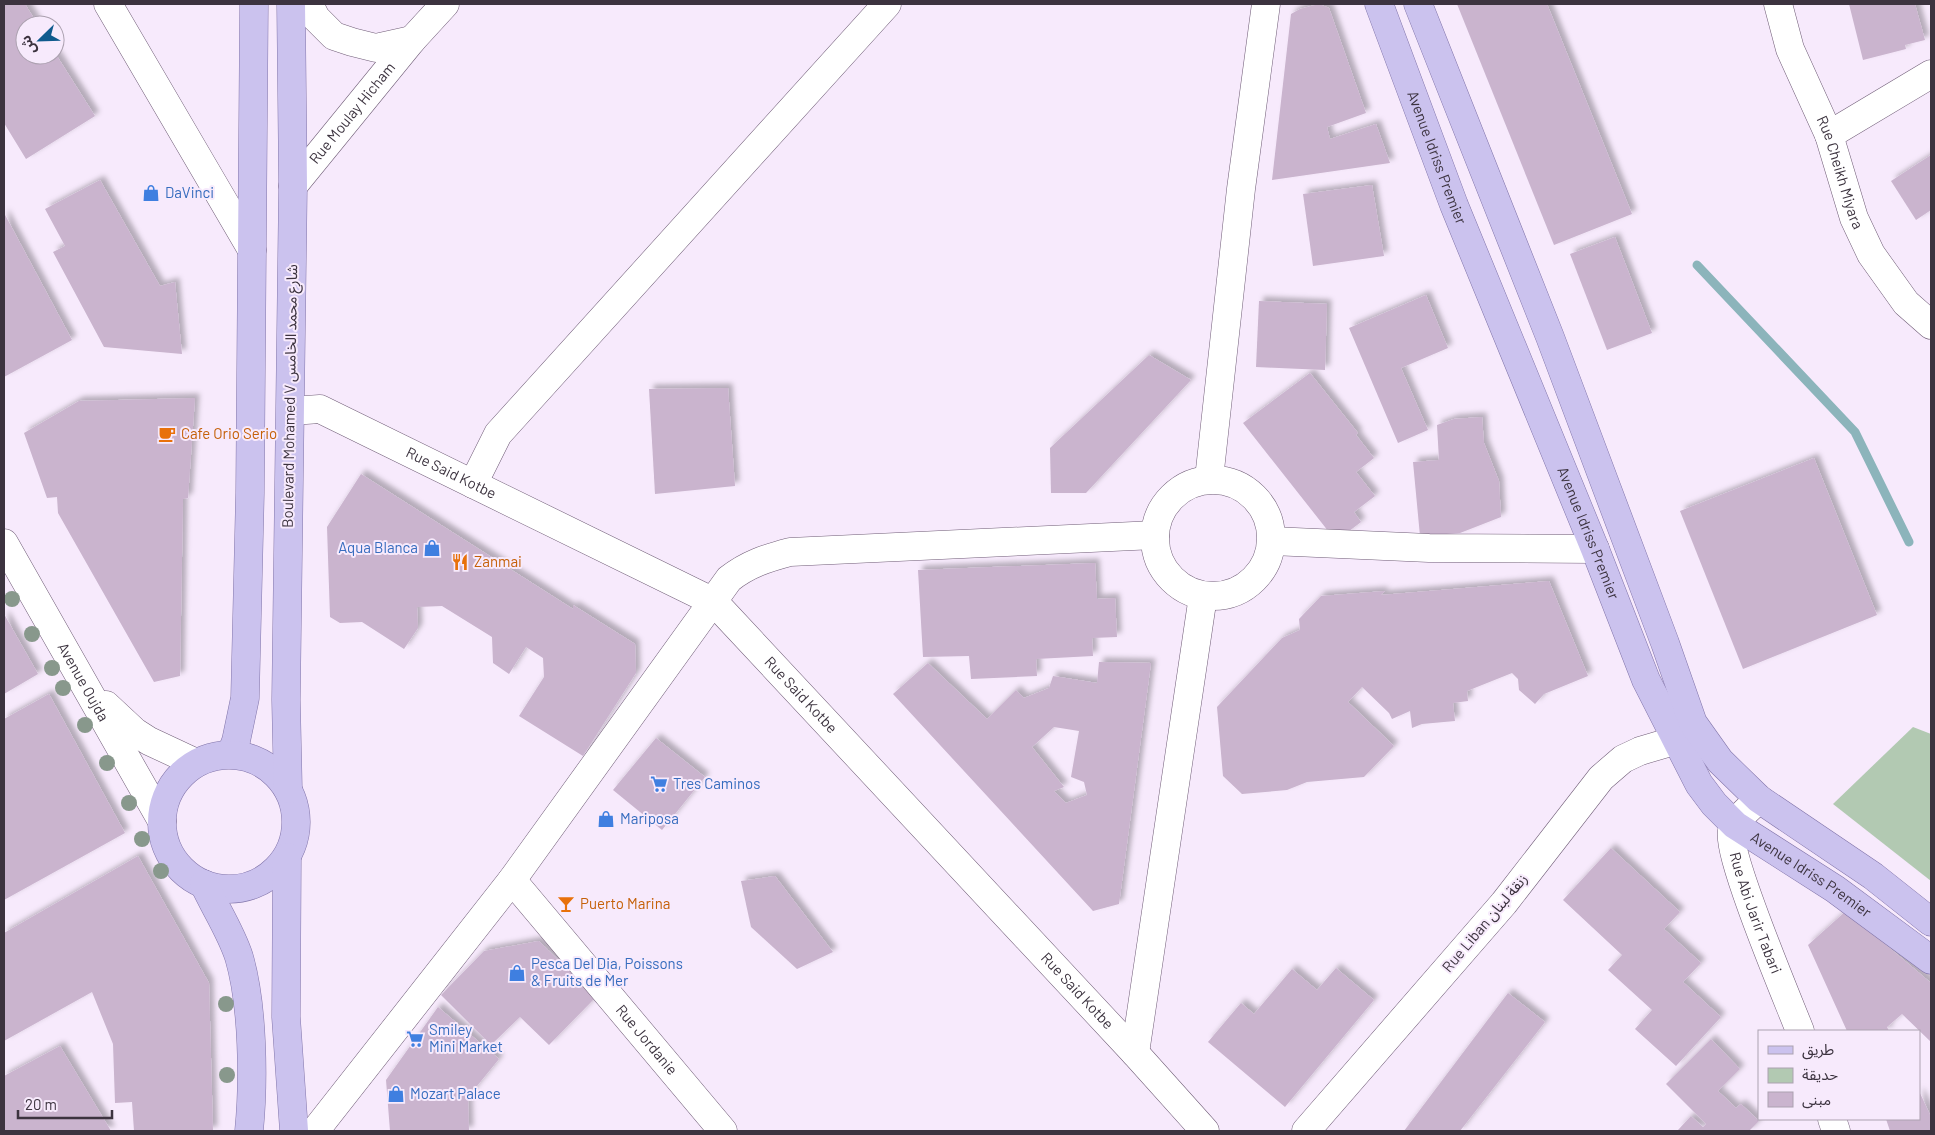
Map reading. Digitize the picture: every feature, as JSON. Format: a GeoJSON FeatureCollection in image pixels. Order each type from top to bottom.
{"type":"FeatureCollection","features":[{"type":"Feature","properties":{"kind":"main road"},"geometry":{"type":"LineString","coordinates":[[231,754],[236,741],[245,698],[250,493],[254,4]]}},
{"type":"Feature","properties":{"kind":"main road","name":"Boulevard Mohamed V شارع محمد الخامس"},"geometry":{"type":"LineString","coordinates":[[288,788],[286,700],[293,186],[290,4]]}},
{"type":"Feature","properties":{"kind":"main road","name":"Avenue Idriss Premier"},"geometry":{"type":"LineString","coordinates":[[1379,4],[1454,205],[1595,549],[1646,680],[1699,784],[1714,804],[1735,826],[1835,889],[1931,960]]}},
{"type":"Feature","properties":{"kind":"main road"},"geometry":{"type":"LineString","coordinates":[[1418,4],[1550,337],[1662,634],[1693,723],[1720,761],[1759,798],[1873,876],[1931,922]]}},
{"type":"Feature","properties":{"kind":"main road"},"geometry":{"type":"LineString","coordinates":[[231,754],[253,758],[274,770],[288,788],[295,806],[297,823],[294,841],[287,857],[274,872],[258,883],[239,888],[219,889],[204,884],[190,876],[174,859],[164,837],[162,822],[164,804],[170,788],[182,774],[196,763],[212,756],[231,754]]}},
{"type":"Feature","properties":{"kind":"main road"},"geometry":{"type":"LineString","coordinates":[[287,857],[286,1017],[290,1102],[294,1131]]}},
{"type":"Feature","properties":{"kind":"main road"},"geometry":{"type":"LineString","coordinates":[[204,884],[238,955],[246,989],[250,1054],[249,1131]]}},
{"type":"Feature","properties":{"kind":"street"},"geometry":{"type":"LineString","coordinates":[[108,4],[252,250]]}},
{"type":"Feature","properties":{"kind":"street","name":"Rue Moulay Hicham"},"geometry":{"type":"LineString","coordinates":[[309,4],[316,18],[334,36],[376,48],[412,40]]}},
{"type":"Feature","properties":{"kind":"street","name":"Rue Moulay Hicham"},"geometry":{"type":"LineString","coordinates":[[293,186],[412,40],[444,4]]}},
{"type":"Feature","properties":{"kind":"street"},"geometry":{"type":"LineString","coordinates":[[473,484],[498,434],[887,4]]}},
{"type":"Feature","properties":{"kind":"street"},"geometry":{"type":"LineString","coordinates":[[1209,479],[1241,189],[1266,4]]}},
{"type":"Feature","properties":{"kind":"street","name":"Rue Cheikh Miyara"},"geometry":{"type":"LineString","coordinates":[[1778,4],[1790,49],[1829,136],[1854,218],[1871,254],[1906,303],[1931,325]]}},
{"type":"Feature","properties":{"kind":"street"},"geometry":{"type":"LineString","coordinates":[[1829,136],[1931,74]]}},
{"type":"Feature","properties":{"kind":"street","name":"Rue Said Kotbe"},"geometry":{"type":"LineString","coordinates":[[291,411],[320,409],[714,602],[1136,1053],[1205,1131]]}},
{"type":"Feature","properties":{"kind":"street"},"geometry":{"type":"LineString","coordinates":[[1209,479],[1229,482],[1247,490],[1261,504],[1270,522],[1272,541],[1267,561],[1257,577],[1242,590],[1223,596],[1203,596],[1187,591],[1173,581],[1162,568],[1156,552],[1155,535],[1158,518],[1166,503],[1178,491],[1193,483],[1209,479]]}},
{"type":"Feature","properties":{"kind":"street"},"geometry":{"type":"LineString","coordinates":[[315,1131],[512,880],[729,579],[742,569],[763,559],[790,552],[1155,535]]}},
{"type":"Feature","properties":{"kind":"street"},"geometry":{"type":"LineString","coordinates":[[1272,541],[1429,548],[1595,549]]}},
{"type":"Feature","properties":{"kind":"street","name":"Avenue Oujda"},"geometry":{"type":"LineString","coordinates":[[4,543],[162,822]]}},
{"type":"Feature","properties":{"kind":"street"},"geometry":{"type":"LineString","coordinates":[[1136,1053],[1203,596]]}},
{"type":"Feature","properties":{"kind":"street"},"geometry":{"type":"LineString","coordinates":[[86,687],[135,732],[165,750],[196,763]]}},
{"type":"Feature","properties":{"kind":"street","name":"Rue Liban زنقة لبنان"},"geometry":{"type":"LineString","coordinates":[[1306,1131],[1504,903],[1601,778],[1623,759],[1640,751],[1667,743],[1679,743]]}},
{"type":"Feature","properties":{"kind":"street"},"geometry":{"type":"LineString","coordinates":[[1735,826],[1759,798]]}},
{"type":"Feature","properties":{"kind":"street","name":"Rue Abi Jarir Tabari"},"geometry":{"type":"LineString","coordinates":[[1735,826],[1732,832],[1735,858],[1800,1030]]}},
{"type":"Feature","properties":{"kind":"street","name":"Rue Jordanie"},"geometry":{"type":"LineString","coordinates":[[512,880],[723,1131]]}},
{"type":"Feature","properties":{"kind":"green space"},"geometry":{"type":"Polygon","coordinates":[[[1913,727],[1931,734],[1931,881],[1833,804],[1913,727]]]}},
{"type":"Feature","properties":{"kind":"building"},"geometry":{"type":"Polygon","coordinates":[[[4,4],[25,4],[32,15],[15,15],[15,65],[63,65],[95,116],[26,159],[4,123],[4,4]]]}},
{"type":"Feature","properties":{"kind":"building"},"geometry":{"type":"Polygon","coordinates":[[[1319,4],[1329,8],[1366,113],[1327,127],[1330,139],[1376,124],[1390,163],[1272,180],[1291,14],[1300,9],[1319,4]]]}},
{"type":"Feature","properties":{"kind":"building"},"geometry":{"type":"Polygon","coordinates":[[[1457,4],[1547,4],[1632,214],[1554,245],[1457,4]]]}},
{"type":"Feature","properties":{"kind":"building"},"geometry":{"type":"Polygon","coordinates":[[[1849,4],[1915,4],[1925,40],[1905,45],[1906,49],[1863,60],[1849,4]]]}},
{"type":"Feature","properties":{"kind":"building"},"geometry":{"type":"Polygon","coordinates":[[[1931,155],[1931,210],[1916,220],[1891,181],[1931,155]]]}},
{"type":"Feature","properties":{"kind":"building"},"geometry":{"type":"Polygon","coordinates":[[[100,180],[160,286],[175,282],[182,354],[104,347],[53,252],[65,246],[45,209],[100,180]]]}},
{"type":"Feature","properties":{"kind":"building"},"geometry":{"type":"Polygon","coordinates":[[[1372,185],[1384,256],[1313,266],[1303,194],[1372,185]]]}},
{"type":"Feature","properties":{"kind":"building"},"geometry":{"type":"Polygon","coordinates":[[[4,213],[72,340],[4,377],[4,213]]]}},
{"type":"Feature","properties":{"kind":"building"},"geometry":{"type":"Polygon","coordinates":[[[1615,237],[1652,333],[1607,350],[1570,254],[1615,237]]]}},
{"type":"Feature","properties":{"kind":"building"},"geometry":{"type":"Polygon","coordinates":[[[1426,295],[1448,348],[1401,368],[1428,430],[1398,443],[1349,328],[1426,295]]]}},
{"type":"Feature","properties":{"kind":"building"},"geometry":{"type":"Polygon","coordinates":[[[1259,301],[1327,304],[1325,370],[1256,367],[1259,301]]]}},
{"type":"Feature","properties":{"kind":"building"},"geometry":{"type":"Polygon","coordinates":[[[1149,355],[1191,380],[1086,493],[1051,493],[1050,448],[1149,355]]]}},
{"type":"Feature","properties":{"kind":"building"},"geometry":{"type":"Polygon","coordinates":[[[1310,373],[1358,433],[1356,435],[1374,458],[1356,472],[1375,496],[1354,512],[1361,522],[1336,541],[1243,423],[1310,373]]]}},
{"type":"Feature","properties":{"kind":"building"},"geometry":{"type":"Polygon","coordinates":[[[728,388],[735,486],[655,494],[649,389],[728,388]]]}},
{"type":"Feature","properties":{"kind":"building"},"geometry":{"type":"Polygon","coordinates":[[[195,398],[188,498],[183,499],[180,676],[154,682],[58,513],[57,497],[47,498],[24,433],[79,401],[195,398]]]}},
{"type":"Feature","properties":{"kind":"building"},"geometry":{"type":"Polygon","coordinates":[[[1482,417],[1484,443],[1499,481],[1501,517],[1460,533],[1420,536],[1413,462],[1439,460],[1437,425],[1454,419],[1482,417]]]}},
{"type":"Feature","properties":{"kind":"building"},"geometry":{"type":"Polygon","coordinates":[[[1814,458],[1877,615],[1743,669],[1680,511],[1814,458]]]}},
{"type":"Feature","properties":{"kind":"building"},"geometry":{"type":"Polygon","coordinates":[[[361,474],[573,609],[573,605],[635,644],[636,673],[583,756],[519,716],[544,677],[543,658],[526,647],[509,674],[493,663],[492,637],[442,606],[417,607],[418,628],[404,649],[362,622],[340,623],[330,617],[327,527],[361,474]]]}},
{"type":"Feature","properties":{"kind":"building"},"geometry":{"type":"Polygon","coordinates":[[[1095,563],[1097,599],[1115,598],[1117,637],[1092,638],[1093,656],[1036,659],[1037,676],[971,679],[969,656],[923,657],[918,570],[1095,563]]]}},
{"type":"Feature","properties":{"kind":"building"},"geometry":{"type":"Polygon","coordinates":[[[1549,581],[1588,676],[1544,694],[1535,704],[1519,690],[1518,679],[1512,673],[1467,691],[1468,701],[1453,703],[1455,721],[1422,724],[1412,728],[1410,711],[1392,719],[1389,713],[1362,687],[1348,702],[1394,746],[1364,777],[1307,782],[1287,790],[1242,794],[1223,776],[1217,707],[1282,638],[1300,630],[1299,619],[1321,596],[1385,591],[1381,595],[1549,581]]]}},
{"type":"Feature","properties":{"kind":"building"},"geometry":{"type":"Polygon","coordinates":[[[4,614],[38,674],[4,694],[4,614]]]}},
{"type":"Feature","properties":{"kind":"building"},"geometry":{"type":"Polygon","coordinates":[[[1099,662],[1151,663],[1119,904],[1093,911],[893,694],[928,663],[987,719],[1016,690],[1024,698],[1049,688],[1053,676],[1097,683],[1099,662]],[[1054,727],[1032,747],[1064,787],[1054,791],[1066,803],[1087,795],[1084,782],[1071,777],[1079,731],[1054,727]]]}},
{"type":"Feature","properties":{"kind":"building"},"geometry":{"type":"Polygon","coordinates":[[[49,694],[125,833],[4,900],[4,719],[49,694]]]}},
{"type":"Feature","properties":{"kind":"building","name":"Tres Caminos"},"geometry":{"type":"Polygon","coordinates":[[[656,738],[705,777],[662,830],[613,790],[656,738]]]}},
{"type":"Feature","properties":{"kind":"building"},"geometry":{"type":"Polygon","coordinates":[[[1611,848],[1680,912],[1664,929],[1701,963],[1683,982],[1721,1017],[1676,1066],[1635,1029],[1652,1010],[1608,970],[1622,955],[1563,900],[1611,848]]]}},
{"type":"Feature","properties":{"kind":"building"},"geometry":{"type":"Polygon","coordinates":[[[138,856],[209,983],[213,1131],[134,1131],[132,1102],[115,1103],[113,1044],[92,992],[4,1041],[4,933],[138,856]]]}},
{"type":"Feature","properties":{"kind":"building"},"geometry":{"type":"Polygon","coordinates":[[[775,876],[833,952],[797,969],[751,927],[741,881],[775,876]]]}},
{"type":"Feature","properties":{"kind":"building"},"geometry":{"type":"Polygon","coordinates":[[[1846,911],[1931,983],[1931,1042],[1902,1014],[1887,1027],[1888,1030],[1847,1030],[1808,945],[1846,911]]]}},
{"type":"Feature","properties":{"kind":"building","name":"Pesca Del Dia, Poissons & Fruits de Mer"},"geometry":{"type":"Polygon","coordinates":[[[539,941],[596,997],[549,1045],[520,1017],[491,1045],[441,995],[484,951],[539,941]]]}},
{"type":"Feature","properties":{"kind":"building"},"geometry":{"type":"Polygon","coordinates":[[[1336,968],[1374,1000],[1285,1107],[1208,1042],[1241,1003],[1254,1014],[1292,969],[1317,990],[1336,968]]]}},
{"type":"Feature","properties":{"kind":"building"},"geometry":{"type":"Polygon","coordinates":[[[1508,993],[1545,1022],[1460,1131],[1404,1131],[1508,993]]]}},
{"type":"Feature","properties":{"kind":"building"},"geometry":{"type":"Polygon","coordinates":[[[438,1007],[499,1059],[468,1097],[469,1131],[390,1131],[386,1080],[438,1007]]]}},
{"type":"Feature","properties":{"kind":"building"},"geometry":{"type":"Polygon","coordinates":[[[1711,1039],[1740,1069],[1718,1091],[1736,1108],[1741,1104],[1759,1121],[1749,1131],[1678,1130],[1691,1116],[1703,1127],[1706,1124],[1666,1084],[1711,1039]]]}},
{"type":"Feature","properties":{"kind":"building"},"geometry":{"type":"Polygon","coordinates":[[[60,1046],[111,1131],[4,1131],[4,1076],[60,1046]]]}},
{"type":"Feature","properties":{"kind":"building"},"geometry":{"type":"Polygon","coordinates":[[[1920,1093],[1931,1117],[1931,1131],[1890,1131],[1886,1120],[1920,1120],[1920,1093]]]}},
{"type":"Feature","properties":{"kind":"waterway"},"geometry":{"type":"LineString","coordinates":[[1697,265],[1855,432],[1909,542]]}},
{"type":"Feature","properties":{"kind":"place","name":"DaVinci"},"geometry":{"type":"Point","coordinates":[151,193]}},
{"type":"Feature","properties":{"kind":"place","name":"Cafe Orio Serio"},"geometry":{"type":"Point","coordinates":[167,434]}},
{"type":"Feature","properties":{"kind":"place","name":"Aqua Blanca"},"geometry":{"type":"Point","coordinates":[432,548]}},
{"type":"Feature","properties":{"kind":"place","name":"Zanmai"},"geometry":{"type":"Point","coordinates":[460,562]}},
{"type":"Feature","properties":{"kind":"place","name":"Tres Caminos"},"geometry":{"type":"Point","coordinates":[659,784]}},
{"type":"Feature","properties":{"kind":"place","name":"Mariposa"},"geometry":{"type":"Point","coordinates":[606,819]}},
{"type":"Feature","properties":{"kind":"place","name":"Puerto Marina"},"geometry":{"type":"Point","coordinates":[566,904]}},
{"type":"Feature","properties":{"kind":"place","name":"Pesca Del Dia, Poissons & Fruits de Mer"},"geometry":{"type":"Point","coordinates":[517,973]}},
{"type":"Feature","properties":{"kind":"place","name":"Smiley Mini Market"},"geometry":{"type":"Point","coordinates":[415,1039]}},
{"type":"Feature","properties":{"kind":"place","name":"Mozart Palace"},"geometry":{"type":"Point","coordinates":[396,1094]}}]}
